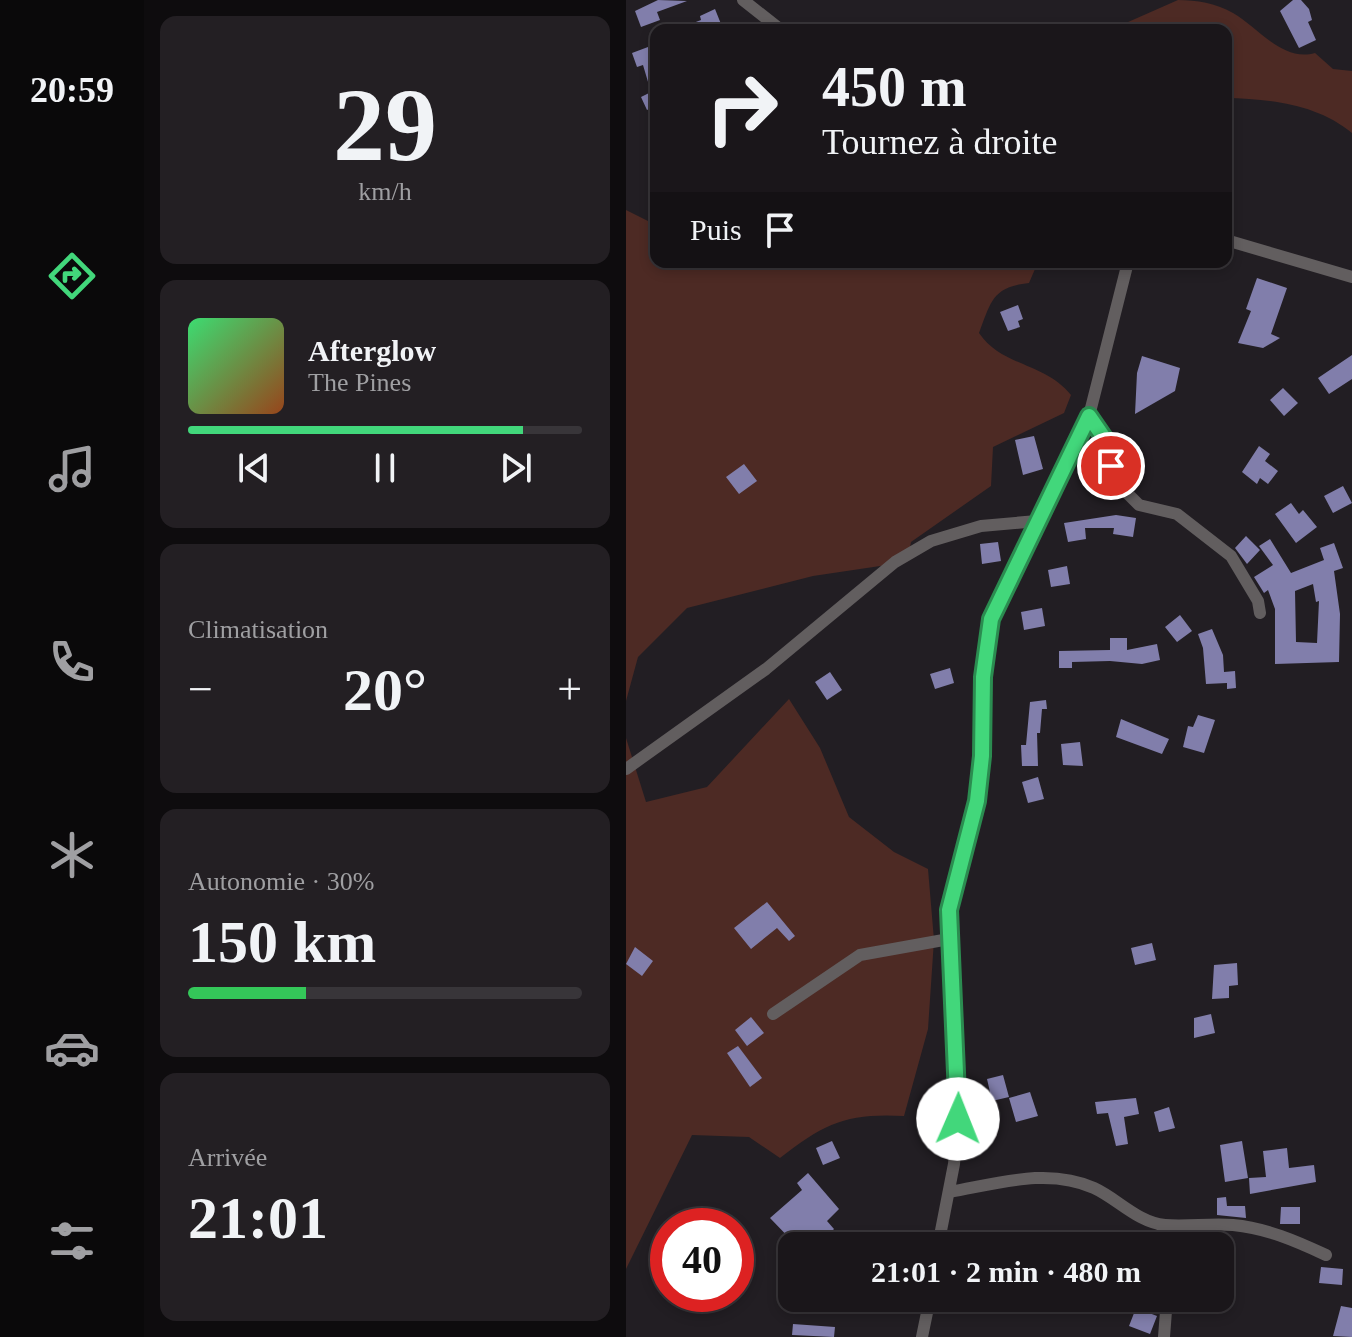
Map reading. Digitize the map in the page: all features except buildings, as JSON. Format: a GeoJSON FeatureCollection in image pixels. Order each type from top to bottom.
{"type":"FeatureCollection","features":[{"type":"Feature","properties":{"kind":"street"},"geometry":{"type":"LineString","coordinates":[[743,0],[773,24]]}},
{"type":"Feature","properties":{"kind":"street"},"geometry":{"type":"LineString","coordinates":[[1232,242],[1352,277]]}},
{"type":"Feature","properties":{"kind":"street"},"geometry":{"type":"LineString","coordinates":[[941,1232],[949,1192],[960,1096],[949,910],[977,801],[982,756],[983,677],[991,619],[1089,416],[1126,268]]}},
{"type":"Feature","properties":{"kind":"street"},"geometry":{"type":"LineString","coordinates":[[1089,416],[1111,448],[1116,482],[1139,505],[1177,514],[1231,556],[1258,601],[1260,613]]}},
{"type":"Feature","properties":{"kind":"street"},"geometry":{"type":"LineString","coordinates":[[626,769],[766,669],[895,562],[931,541],[981,526],[1037,521]]}},
{"type":"Feature","properties":{"kind":"street"},"geometry":{"type":"LineString","coordinates":[[773,1014],[860,955],[949,939]]}},
{"type":"Feature","properties":{"kind":"street"},"geometry":{"type":"LineString","coordinates":[[949,1192],[1039,1177],[1067,1178],[1096,1189],[1136,1215],[1162,1225],[1233,1225],[1263,1230],[1326,1255]]}},
{"type":"Feature","properties":{"kind":"street"},"geometry":{"type":"LineString","coordinates":[[1162,1225],[1163,1232]]}},
{"type":"Feature","properties":{"kind":"street"},"geometry":{"type":"LineString","coordinates":[[922,1337],[927,1312]]}},
{"type":"Feature","properties":{"kind":"street"},"geometry":{"type":"LineString","coordinates":[[1164,1337],[1166,1312]]}},
{"type":"Feature","properties":{"kind":"shaded area"},"geometry":{"type":"Polygon","coordinates":[[[1178,0],[1199,1],[1233,13],[1281,48],[1292,53],[1315,53],[1333,69],[1352,71],[1352,133],[1308,109],[1232,98],[1232,24],[1124,24],[1178,0]]]}},
{"type":"Feature","properties":{"kind":"shaded area"},"geometry":{"type":"Polygon","coordinates":[[[626,210],[650,222],[650,268],[1035,268],[1029,283],[1000,292],[979,333],[999,352],[1060,384],[1071,395],[1064,413],[993,447],[991,486],[911,542],[907,562],[813,576],[687,608],[638,657],[626,701],[626,210]]]}},
{"type":"Feature","properties":{"kind":"shaded area"},"geometry":{"type":"Polygon","coordinates":[[[789,699],[820,748],[849,817],[894,852],[928,869],[934,940],[928,1029],[904,1116],[867,1116],[838,1123],[810,1136],[780,1158],[749,1137],[692,1135],[656,1208],[650,1208],[650,1220],[626,1269],[626,738],[646,802],[707,787],[789,699]]]}},
{"type":"Feature","properties":{"kind":"route"},"geometry":{"type":"LineString","coordinates":[[958,1119],[960,1096],[948,956],[949,910],[977,801],[982,756],[983,677],[991,619],[1089,416],[1111,448],[1111,466]]}}]}
